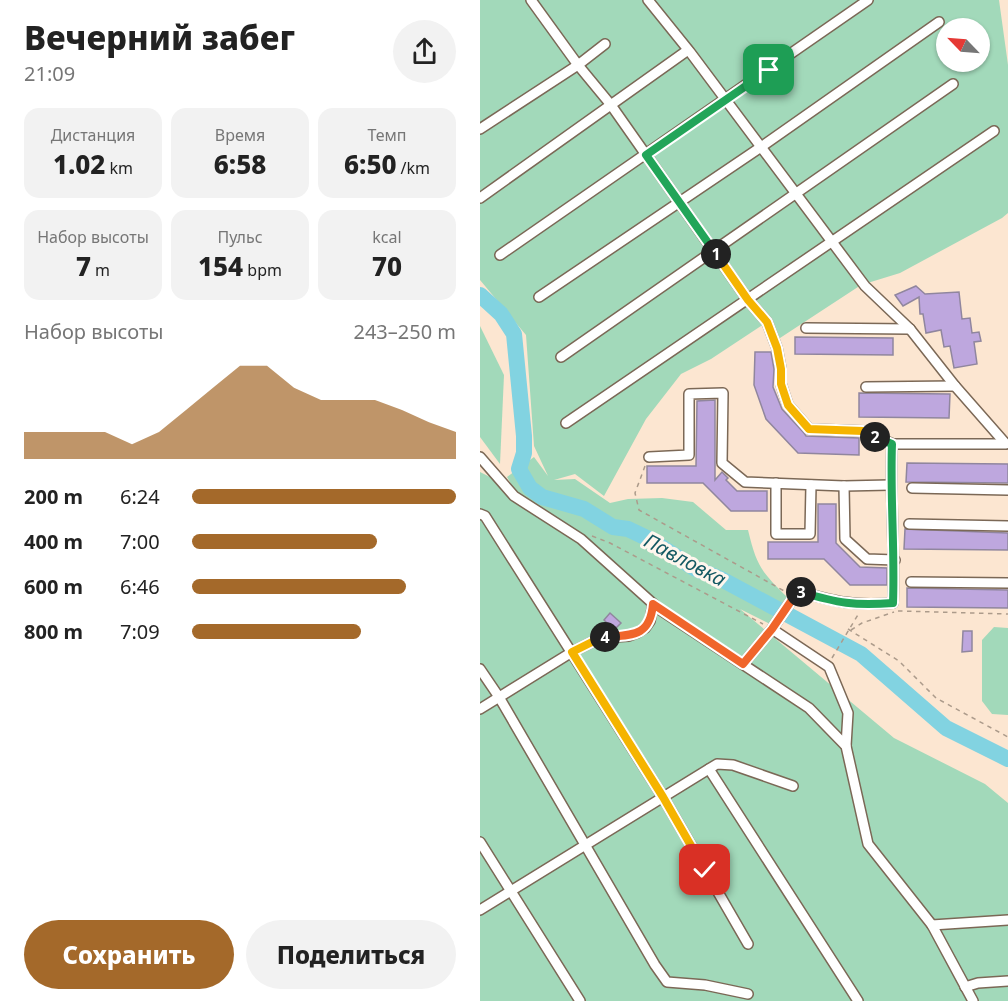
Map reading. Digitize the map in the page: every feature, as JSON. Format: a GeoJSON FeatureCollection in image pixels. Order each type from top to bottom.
{"type":"FeatureCollection","features":[{"type":"Feature","properties":{"kind":"street"},"geometry":{"type":"LineString","coordinates":[[531,0],[578,65],[611,105],[748,300],[767,322],[774,339],[781,369],[781,384],[788,405],[809,429],[863,431],[892,444],[1006,444]]}},
{"type":"Feature","properties":{"kind":"street"},"geometry":{"type":"LineString","coordinates":[[648,0],[865,286],[910,329],[955,386],[1006,444]]}},
{"type":"Feature","properties":{"kind":"street"},"geometry":{"type":"LineString","coordinates":[[500,255],[868,0]]}},
{"type":"Feature","properties":{"kind":"street"},"geometry":{"type":"LineString","coordinates":[[539,297],[761,147],[936,24]]}},
{"type":"Feature","properties":{"kind":"street"},"geometry":{"type":"LineString","coordinates":[[480,129],[578,65],[605,44]]}},
{"type":"Feature","properties":{"kind":"street"},"geometry":{"type":"LineString","coordinates":[[480,198],[688,50]]}},
{"type":"Feature","properties":{"kind":"street"},"geometry":{"type":"LineString","coordinates":[[561,357],[953,84]]}},
{"type":"Feature","properties":{"kind":"street"},"geometry":{"type":"LineString","coordinates":[[566,423],[994,132]]}},
{"type":"Feature","properties":{"kind":"street"},"geometry":{"type":"LineString","coordinates":[[806,328],[910,329]]}},
{"type":"Feature","properties":{"kind":"street"},"geometry":{"type":"LineString","coordinates":[[866,387],[955,386]]}},
{"type":"Feature","properties":{"kind":"street"},"geometry":{"type":"LineString","coordinates":[[649,457],[689,455],[689,394],[723,393],[722,464],[745,482],[890,486]]}},
{"type":"Feature","properties":{"kind":"street"},"geometry":{"type":"LineString","coordinates":[[743,664],[772,629],[798,591],[837,603],[863,606],[893,603],[895,560],[890,486],[892,444]]}},
{"type":"Feature","properties":{"kind":"street"},"geometry":{"type":"LineString","coordinates":[[480,457],[514,496],[581,539],[653,604],[809,708],[846,746]]}},
{"type":"Feature","properties":{"kind":"street"},"geometry":{"type":"LineString","coordinates":[[776,483],[776,534],[810,534],[812,485]]}},
{"type":"Feature","properties":{"kind":"street"},"geometry":{"type":"LineString","coordinates":[[844,486],[845,539],[867,559],[895,560]]}},
{"type":"Feature","properties":{"kind":"street"},"geometry":{"type":"LineString","coordinates":[[912,488],[1008,490]]}},
{"type":"Feature","properties":{"kind":"street"},"geometry":{"type":"LineString","coordinates":[[480,514],[485,516],[663,797],[748,944]]}},
{"type":"Feature","properties":{"kind":"street"},"geometry":{"type":"LineString","coordinates":[[909,524],[1008,526]]}},
{"type":"Feature","properties":{"kind":"street"},"geometry":{"type":"LineString","coordinates":[[911,582],[1008,583]]}},
{"type":"Feature","properties":{"kind":"street"},"geometry":{"type":"LineString","coordinates":[[480,709],[572,652],[600,638],[629,636],[637,633],[650,621],[653,604]]}},
{"type":"Feature","properties":{"kind":"street"},"geometry":{"type":"LineString","coordinates":[[772,629],[829,667],[848,713],[846,746],[868,844],[932,925],[973,1001]]}},
{"type":"Feature","properties":{"kind":"street"},"geometry":{"type":"LineString","coordinates":[[480,669],[499,697],[667,982],[705,984],[748,994]]}},
{"type":"Feature","properties":{"kind":"street"},"geometry":{"type":"LineString","coordinates":[[480,910],[717,764],[734,765],[793,786]]}},
{"type":"Feature","properties":{"kind":"street"},"geometry":{"type":"LineString","coordinates":[[709,769],[858,1001]]}},
{"type":"Feature","properties":{"kind":"street"},"geometry":{"type":"LineString","coordinates":[[480,842],[580,1001]]}},
{"type":"Feature","properties":{"kind":"street"},"geometry":{"type":"LineString","coordinates":[[932,925],[1008,920]]}},
{"type":"Feature","properties":{"kind":"street"},"geometry":{"type":"LineString","coordinates":[[965,987],[978,983],[1008,981]]}},
{"type":"Feature","properties":{"kind":"path"},"geometry":{"type":"LineString","coordinates":[[649,457],[635,494],[639,510],[793,597]]}},
{"type":"Feature","properties":{"kind":"path"},"geometry":{"type":"LineString","coordinates":[[590,535],[610,543],[772,629]]}},
{"type":"Feature","properties":{"kind":"path"},"geometry":{"type":"LineString","coordinates":[[850,630],[863,606]]}},
{"type":"Feature","properties":{"kind":"path"},"geometry":{"type":"LineString","coordinates":[[834,654],[850,630],[862,623],[897,611],[1008,614]]}},
{"type":"Feature","properties":{"kind":"path"},"geometry":{"type":"LineString","coordinates":[[850,630],[899,662],[936,698],[1008,737]]}},
{"type":"Feature","properties":{"kind":"green space"},"geometry":{"type":"Polygon","coordinates":[[[480,0],[999,0],[1008,65],[1008,213],[900,273],[861,285],[780,338],[767,322],[711,359],[681,374],[646,419],[604,496],[575,474],[554,480],[575,479],[610,503],[628,499],[662,498],[693,502],[726,530],[748,530],[761,568],[788,598],[770,624],[740,609],[894,738],[985,784],[1008,803],[1008,1001],[480,1001],[480,472],[514,489],[507,477],[534,457],[548,476],[534,446],[526,335],[480,280],[480,0]]]}},
{"type":"Feature","properties":{"kind":"green space"},"geometry":{"type":"Polygon","coordinates":[[[480,326],[504,375],[500,464],[480,437],[480,326]]]}},
{"type":"Feature","properties":{"kind":"green space"},"geometry":{"type":"Polygon","coordinates":[[[994,627],[1008,628],[1008,715],[992,714],[982,701],[982,640],[994,627]]]}},
{"type":"Feature","properties":{"kind":"building"},"geometry":{"type":"Polygon","coordinates":[[[916,286],[925,294],[959,292],[962,319],[970,318],[972,333],[979,332],[981,341],[974,342],[977,364],[954,368],[950,346],[944,347],[941,330],[926,333],[923,314],[920,314],[919,297],[903,306],[895,295],[916,286]]]}},
{"type":"Feature","properties":{"kind":"building"},"geometry":{"type":"Polygon","coordinates":[[[795,337],[893,338],[893,355],[795,354],[795,337]]]}},
{"type":"Feature","properties":{"kind":"building"},"geometry":{"type":"Polygon","coordinates":[[[755,352],[771,352],[774,369],[773,387],[782,409],[806,436],[859,438],[859,455],[798,453],[766,419],[754,385],[755,352]]]}},
{"type":"Feature","properties":{"kind":"building"},"geometry":{"type":"Polygon","coordinates":[[[859,393],[950,394],[949,418],[859,417],[859,393]]]}},
{"type":"Feature","properties":{"kind":"building"},"geometry":{"type":"Polygon","coordinates":[[[715,400],[715,480],[722,472],[728,478],[726,480],[737,491],[767,491],[767,511],[731,511],[703,483],[647,483],[647,466],[696,466],[697,401],[715,400]]]}},
{"type":"Feature","properties":{"kind":"building"},"geometry":{"type":"Polygon","coordinates":[[[907,463],[1008,464],[1008,483],[906,482],[907,463]]]}},
{"type":"Feature","properties":{"kind":"building"},"geometry":{"type":"Polygon","coordinates":[[[818,504],[836,504],[836,543],[860,567],[887,568],[887,585],[850,585],[824,559],[768,559],[768,542],[818,542],[818,504]]]}},
{"type":"Feature","properties":{"kind":"building"},"geometry":{"type":"Polygon","coordinates":[[[905,529],[1008,533],[1008,550],[904,549],[905,529]]]}},
{"type":"Feature","properties":{"kind":"building"},"geometry":{"type":"Polygon","coordinates":[[[907,588],[1008,590],[1008,608],[907,607],[907,588]]]}},
{"type":"Feature","properties":{"kind":"building"},"geometry":{"type":"Polygon","coordinates":[[[610,613],[621,623],[614,630],[604,620],[610,613]]]}},
{"type":"Feature","properties":{"kind":"building"},"geometry":{"type":"Polygon","coordinates":[[[963,631],[972,631],[972,651],[962,652],[963,631]]]}},
{"type":"Feature","properties":{"kind":"waterway","name":"Павловка"},"geometry":{"type":"LineString","coordinates":[[480,295],[501,314],[514,334],[524,436],[524,453],[519,469],[530,488],[542,497],[584,509],[613,527],[628,529],[649,539],[694,568],[723,580],[861,654],[946,728],[1008,759]]}},
{"type":"Feature","properties":{"kind":"route"},"geometry":{"type":"LineString","coordinates":[[705,870],[663,797],[572,652],[600,638],[629,636],[637,633],[650,621],[653,604],[743,664],[772,629],[798,591],[837,603],[863,606],[893,603],[895,560],[890,486],[892,444],[863,431],[809,429],[788,405],[781,384],[777,348],[767,322],[748,300],[646,155],[769,70]]}}]}
